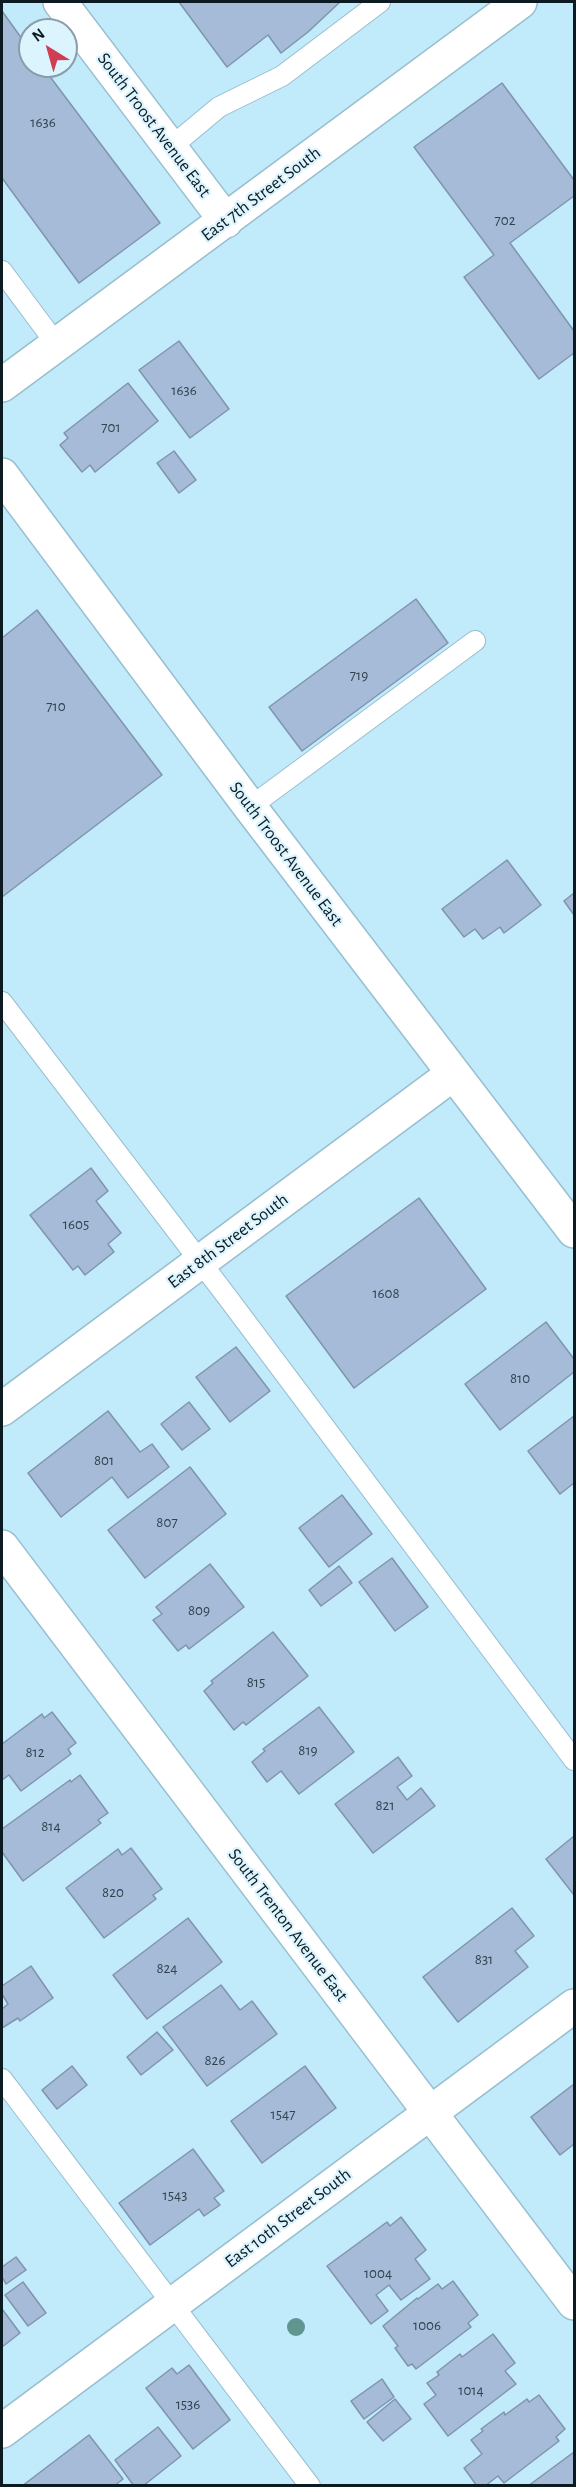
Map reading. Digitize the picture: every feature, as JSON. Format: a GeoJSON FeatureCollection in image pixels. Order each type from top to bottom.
{"type":"FeatureCollection","features":[{"type":"Feature","properties":{"kind":"street","name":"South Troost Avenue East"},"geometry":{"type":"LineString","coordinates":[[60,2],[226,221]]}},
{"type":"Feature","properties":{"kind":"street","name":"East 7th Street South"},"geometry":{"type":"LineString","coordinates":[[2,385],[520,2]]}},
{"type":"Feature","properties":{"kind":"street","name":"South Troost Avenue East"},"geometry":{"type":"LineString","coordinates":[[2,475],[250,807],[574,1231]]}},
{"type":"Feature","properties":{"kind":"street","name":"East 8th Street South"},"geometry":{"type":"LineString","coordinates":[[2,1409],[453,1074]]}},
{"type":"Feature","properties":{"kind":"street","name":"South Trenton Avenue East"},"geometry":{"type":"LineString","coordinates":[[2,1547],[574,2303]]}},
{"type":"Feature","properties":{"kind":"street","name":"East 10th Street South"},"geometry":{"type":"LineString","coordinates":[[2,2431],[574,2006]]}},
{"type":"Feature","properties":{"kind":"lane"},"geometry":{"type":"LineString","coordinates":[[171,147],[219,107],[282,76],[380,2]]}},
{"type":"Feature","properties":{"kind":"lane"},"geometry":{"type":"LineString","coordinates":[[2,272],[57,345]]}},
{"type":"Feature","properties":{"kind":"lane"},"geometry":{"type":"LineString","coordinates":[[250,807],[475,641]]}},
{"type":"Feature","properties":{"kind":"lane"},"geometry":{"type":"LineString","coordinates":[[2,1002],[574,1760]]}},
{"type":"Feature","properties":{"kind":"lane"},"geometry":{"type":"LineString","coordinates":[[2,2079],[310,2486]]}},
{"type":"Feature","properties":{"kind":"building"},"geometry":{"type":"Polygon","coordinates":[[[179,2],[340,2],[281,53],[268,35],[227,67],[179,2]]]}},
{"type":"Feature","properties":{"kind":"building"},"geometry":{"type":"Polygon","coordinates":[[[2,11],[18,33],[18,78],[51,78],[160,223],[79,283],[2,178],[2,11]]]}},
{"type":"Feature","properties":{"kind":"building"},"geometry":{"type":"Polygon","coordinates":[[[502,83],[574,180],[574,196],[510,243],[574,331],[574,353],[539,379],[464,277],[494,255],[414,147],[502,83]]]}},
{"type":"Feature","properties":{"kind":"building"},"geometry":{"type":"Polygon","coordinates":[[[179,341],[229,409],[190,438],[139,370],[179,341]]]}},
{"type":"Feature","properties":{"kind":"building"},"geometry":{"type":"Polygon","coordinates":[[[128,383],[158,421],[95,472],[90,465],[82,472],[60,445],[68,438],[64,433],[128,383]]]}},
{"type":"Feature","properties":{"kind":"building"},"geometry":{"type":"Polygon","coordinates":[[[174,451],[196,480],[179,493],[157,463],[174,451]]]}},
{"type":"Feature","properties":{"kind":"building"},"geometry":{"type":"Polygon","coordinates":[[[416,599],[448,643],[302,751],[269,707],[416,599]]]}},
{"type":"Feature","properties":{"kind":"building"},"geometry":{"type":"Polygon","coordinates":[[[37,610],[162,775],[2,897],[2,638],[37,610]]]}},
{"type":"Feature","properties":{"kind":"building"},"geometry":{"type":"Polygon","coordinates":[[[507,860],[541,905],[504,933],[500,927],[483,939],[475,929],[464,937],[442,909],[507,860]]]}},
{"type":"Feature","properties":{"kind":"building"},"geometry":{"type":"Polygon","coordinates":[[[574,893],[574,915],[564,901],[574,893]]]}},
{"type":"Feature","properties":{"kind":"building"},"geometry":{"type":"Polygon","coordinates":[[[91,1168],[108,1191],[96,1201],[121,1233],[108,1244],[114,1252],[85,1275],[78,1266],[73,1270],[30,1215],[91,1168]]]}},
{"type":"Feature","properties":{"kind":"building"},"geometry":{"type":"Polygon","coordinates":[[[419,1198],[486,1289],[354,1388],[286,1296],[419,1198]]]}},
{"type":"Feature","properties":{"kind":"building"},"geometry":{"type":"Polygon","coordinates":[[[546,1322],[574,1359],[574,1372],[500,1430],[465,1384],[546,1322]]]}},
{"type":"Feature","properties":{"kind":"building"},"geometry":{"type":"Polygon","coordinates":[[[236,1347],[270,1391],[230,1422],[196,1377],[236,1347]]]}},
{"type":"Feature","properties":{"kind":"building"},"geometry":{"type":"Polygon","coordinates":[[[189,1402],[210,1429],[182,1450],[161,1424],[189,1402]]]}},
{"type":"Feature","properties":{"kind":"building"},"geometry":{"type":"Polygon","coordinates":[[[108,1411],[140,1452],[152,1444],[169,1467],[128,1498],[112,1477],[61,1517],[28,1473],[108,1411]]]}},
{"type":"Feature","properties":{"kind":"building"},"geometry":{"type":"Polygon","coordinates":[[[574,1416],[574,1483],[560,1494],[528,1451],[574,1416]]]}},
{"type":"Feature","properties":{"kind":"building"},"geometry":{"type":"Polygon","coordinates":[[[190,1467],[226,1514],[145,1578],[108,1530],[190,1467]]]}},
{"type":"Feature","properties":{"kind":"building"},"geometry":{"type":"Polygon","coordinates":[[[342,1495],[372,1534],[329,1567],[299,1528],[342,1495]]]}},
{"type":"Feature","properties":{"kind":"building"},"geometry":{"type":"Polygon","coordinates":[[[392,1558],[428,1607],[395,1631],[359,1582],[392,1558]]]}},
{"type":"Feature","properties":{"kind":"building"},"geometry":{"type":"Polygon","coordinates":[[[210,1564],[244,1607],[189,1649],[186,1645],[178,1651],[153,1620],[162,1614],[156,1607],[210,1564]]]}},
{"type":"Feature","properties":{"kind":"building"},"geometry":{"type":"Polygon","coordinates":[[[339,1566],[352,1583],[321,1606],[309,1590],[339,1566]]]}},
{"type":"Feature","properties":{"kind":"building"},"geometry":{"type":"Polygon","coordinates":[[[273,1632],[308,1676],[246,1725],[243,1722],[234,1730],[204,1691],[213,1683],[211,1681],[273,1632]]]}},
{"type":"Feature","properties":{"kind":"building"},"geometry":{"type":"Polygon","coordinates":[[[319,1707],[354,1752],[299,1794],[281,1771],[267,1782],[252,1762],[265,1751],[263,1749],[319,1707]]]}},
{"type":"Feature","properties":{"kind":"building"},"geometry":{"type":"Polygon","coordinates":[[[52,1712],[76,1743],[68,1749],[71,1754],[21,1791],[9,1775],[2,1780],[2,1744],[42,1714],[44,1718],[52,1712]]]}},
{"type":"Feature","properties":{"kind":"building"},"geometry":{"type":"Polygon","coordinates":[[[398,1757],[412,1776],[397,1787],[407,1800],[421,1788],[435,1806],[373,1853],[335,1804],[398,1757]]]}},
{"type":"Feature","properties":{"kind":"building"},"geometry":{"type":"Polygon","coordinates":[[[80,1775],[108,1813],[98,1820],[101,1823],[23,1881],[2,1852],[2,1829],[80,1775]]]}},
{"type":"Feature","properties":{"kind":"building"},"geometry":{"type":"Polygon","coordinates":[[[574,1836],[574,1895],[546,1859],[574,1836]]]}},
{"type":"Feature","properties":{"kind":"building"},"geometry":{"type":"Polygon","coordinates":[[[131,1848],[162,1889],[153,1895],[156,1899],[104,1938],[66,1888],[118,1849],[122,1855],[131,1848]]]}},
{"type":"Feature","properties":{"kind":"building"},"geometry":{"type":"Polygon","coordinates":[[[512,1908],[534,1936],[515,1951],[528,1967],[458,2022],[423,1977],[512,1908]]]}},
{"type":"Feature","properties":{"kind":"building"},"geometry":{"type":"Polygon","coordinates":[[[188,1918],[222,1962],[147,2019],[113,1975],[188,1918]]]}},
{"type":"Feature","properties":{"kind":"building"},"geometry":{"type":"Polygon","coordinates":[[[31,1966],[53,1998],[20,2021],[18,2018],[2,2028],[2,2009],[8,2004],[2,1994],[2,1986],[31,1966]]]}},
{"type":"Feature","properties":{"kind":"building"},"geometry":{"type":"Polygon","coordinates":[[[221,1985],[240,2010],[252,2001],[277,2034],[207,2086],[163,2027],[221,1985]]]}},
{"type":"Feature","properties":{"kind":"building"},"geometry":{"type":"Polygon","coordinates":[[[157,2032],[173,2050],[141,2075],[127,2057],[157,2032]]]}},
{"type":"Feature","properties":{"kind":"building"},"geometry":{"type":"Polygon","coordinates":[[[72,2066],[87,2085],[57,2109],[42,2090],[72,2066]]]}},
{"type":"Feature","properties":{"kind":"building"},"geometry":{"type":"Polygon","coordinates":[[[305,2066],[336,2108],[262,2163],[231,2121],[305,2066]]]}},
{"type":"Feature","properties":{"kind":"building"},"geometry":{"type":"Polygon","coordinates":[[[574,2084],[574,2144],[560,2155],[531,2117],[574,2084]]]}},
{"type":"Feature","properties":{"kind":"building"},"geometry":{"type":"Polygon","coordinates":[[[193,2149],[224,2191],[214,2198],[220,2205],[204,2216],[199,2209],[150,2245],[119,2203],[193,2149]]]}},
{"type":"Feature","properties":{"kind":"building"},"geometry":{"type":"Polygon","coordinates":[[[401,2217],[426,2250],[415,2259],[430,2279],[401,2300],[389,2285],[376,2295],[388,2311],[371,2324],[327,2266],[387,2222],[390,2226],[401,2217]]]}},
{"type":"Feature","properties":{"kind":"building"},"geometry":{"type":"Polygon","coordinates":[[[16,2257],[26,2270],[6,2284],[2,2277],[2,2267],[16,2257]]]}},
{"type":"Feature","properties":{"kind":"building"},"geometry":{"type":"Polygon","coordinates":[[[453,2281],[478,2315],[468,2323],[471,2327],[416,2369],[412,2364],[408,2366],[395,2348],[398,2346],[383,2326],[438,2284],[442,2289],[453,2281]]]}},
{"type":"Feature","properties":{"kind":"building"},"geometry":{"type":"Polygon","coordinates":[[[23,2282],[46,2313],[28,2326],[5,2295],[23,2282]]]}},
{"type":"Feature","properties":{"kind":"building"},"geometry":{"type":"Polygon","coordinates":[[[2,2309],[20,2333],[2,2347],[2,2309]]]}},
{"type":"Feature","properties":{"kind":"building"},"geometry":{"type":"Polygon","coordinates":[[[493,2334],[515,2363],[505,2371],[516,2384],[448,2436],[424,2404],[436,2395],[427,2383],[439,2375],[437,2372],[460,2354],[462,2357],[493,2334]]]}},
{"type":"Feature","properties":{"kind":"building"},"geometry":{"type":"Polygon","coordinates":[[[189,2365],[230,2420],[193,2449],[146,2388],[172,2368],[177,2374],[189,2365]]]}},
{"type":"Feature","properties":{"kind":"building"},"geometry":{"type":"Polygon","coordinates":[[[382,2379],[394,2397],[364,2419],[351,2401],[382,2379]]]}},
{"type":"Feature","properties":{"kind":"building"},"geometry":{"type":"Polygon","coordinates":[[[539,2395],[565,2429],[556,2437],[559,2441],[504,2483],[498,2476],[485,2486],[477,2486],[464,2468],[482,2454],[471,2440],[483,2431],[481,2429],[504,2412],[505,2415],[527,2399],[529,2402],[539,2395]]]}},
{"type":"Feature","properties":{"kind":"building"},"geometry":{"type":"Polygon","coordinates":[[[395,2399],[411,2419],[383,2441],[367,2422],[395,2399]]]}},
{"type":"Feature","properties":{"kind":"building"},"geometry":{"type":"Polygon","coordinates":[[[158,2427],[181,2456],[143,2486],[134,2486],[115,2460],[158,2427]]]}},
{"type":"Feature","properties":{"kind":"building"},"geometry":{"type":"Polygon","coordinates":[[[89,2435],[123,2479],[114,2486],[22,2486],[89,2435]]]}},
{"type":"Feature","properties":{"kind":"building"},"geometry":{"type":"Polygon","coordinates":[[[574,2452],[574,2486],[528,2486],[574,2452]]]}}]}
